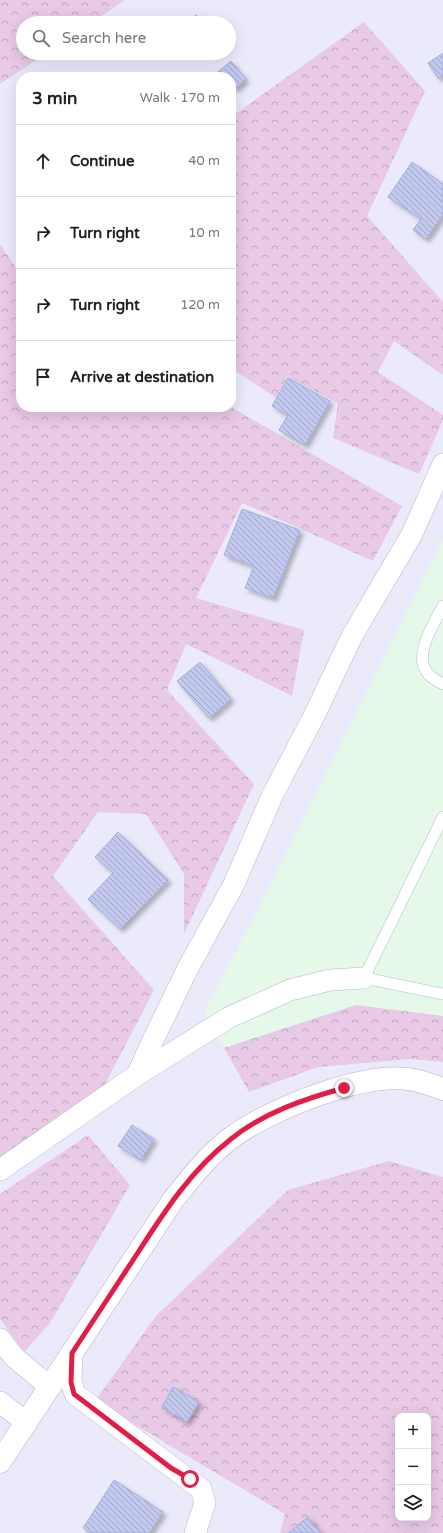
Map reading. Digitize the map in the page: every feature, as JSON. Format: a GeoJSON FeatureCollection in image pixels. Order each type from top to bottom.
{"type":"FeatureCollection","features":[{"type":"Feature","properties":{"kind":"main road"},"geometry":{"type":"LineString","coordinates":[[0,1462],[173,1200],[200,1167],[231,1138],[266,1117],[302,1100],[375,1079],[413,1079],[443,1089]]}},
{"type":"Feature","properties":{"kind":"street"},"geometry":{"type":"LineString","coordinates":[[138,1075],[185,974],[234,884],[272,796],[314,716],[352,636],[412,534],[443,464]]}},
{"type":"Feature","properties":{"kind":"street"},"geometry":{"type":"LineString","coordinates":[[0,1170],[138,1075],[228,1018],[290,990],[330,980],[364,978]]}},
{"type":"Feature","properties":{"kind":"street"},"geometry":{"type":"LineString","coordinates":[[0,1339],[14,1357],[50,1387]]}},
{"type":"Feature","properties":{"kind":"street"},"geometry":{"type":"LineString","coordinates":[[72,1353],[71,1382],[74,1394],[201,1489],[206,1503],[195,1533]]}},
{"type":"Feature","properties":{"kind":"street"},"geometry":{"type":"LineString","coordinates":[[0,1402],[26,1423]]}},
{"type":"Feature","properties":{"kind":"lane"},"geometry":{"type":"LineString","coordinates":[[443,606],[425,641],[423,659],[425,670],[432,678],[443,684]]}},
{"type":"Feature","properties":{"kind":"lane"},"geometry":{"type":"LineString","coordinates":[[443,817],[364,978],[443,994]]}},
{"type":"Feature","properties":{"kind":"shaded area"},"geometry":{"type":"Polygon","coordinates":[[[443,540],[443,1062],[410,1059],[318,1067],[249,1092],[204,1012],[254,918],[443,540]]]}},
{"type":"Feature","properties":{"kind":"green space"},"geometry":{"type":"Polygon","coordinates":[[[0,0],[125,0],[101,16],[16,16],[16,60],[36,60],[16,72],[0,84],[0,0]]]}},
{"type":"Feature","properties":{"kind":"green space"},"geometry":{"type":"Polygon","coordinates":[[[364,22],[425,91],[367,216],[443,302],[443,375],[394,341],[378,372],[443,415],[443,420],[419,474],[333,438],[338,403],[288,377],[276,398],[236,371],[236,113],[364,22]]]}},
{"type":"Feature","properties":{"kind":"green space"},"geometry":{"type":"Polygon","coordinates":[[[0,244],[16,268],[16,412],[236,412],[236,410],[402,506],[373,561],[242,503],[196,598],[304,630],[292,696],[186,644],[167,690],[254,784],[184,934],[184,874],[146,814],[98,812],[53,876],[154,990],[99,1096],[0,1160],[0,244]]]}},
{"type":"Feature","properties":{"kind":"green space"},"geometry":{"type":"Polygon","coordinates":[[[356,1005],[443,1016],[443,1062],[410,1059],[318,1067],[249,1092],[224,1048],[356,1005]]]}},
{"type":"Feature","properties":{"kind":"green space"},"geometry":{"type":"Polygon","coordinates":[[[88,1135],[130,1185],[50,1323],[24,1352],[0,1319],[0,1194],[88,1135]]]}},
{"type":"Feature","properties":{"kind":"green space"},"geometry":{"type":"Polygon","coordinates":[[[389,1161],[443,1177],[443,1533],[280,1533],[285,1514],[95,1401],[156,1316],[288,1190],[389,1161]]]}},
{"type":"Feature","properties":{"kind":"building"},"geometry":{"type":"Polygon","coordinates":[[[443,53],[443,76],[439,79],[428,63],[443,53]]]}},
{"type":"Feature","properties":{"kind":"building"},"geometry":{"type":"Polygon","coordinates":[[[231,61],[246,79],[236,88],[236,72],[218,72],[231,61]]]}},
{"type":"Feature","properties":{"kind":"building"},"geometry":{"type":"Polygon","coordinates":[[[412,162],[443,184],[443,214],[426,239],[413,230],[421,219],[388,197],[412,162]]]}},
{"type":"Feature","properties":{"kind":"building"},"geometry":{"type":"Polygon","coordinates":[[[288,378],[330,401],[305,445],[279,430],[288,415],[272,406],[288,378]]]}},
{"type":"Feature","properties":{"kind":"building"},"geometry":{"type":"Polygon","coordinates":[[[242,509],[300,530],[273,598],[245,588],[254,566],[224,555],[242,509]]]}},
{"type":"Feature","properties":{"kind":"building"},"geometry":{"type":"Polygon","coordinates":[[[200,662],[231,699],[209,718],[177,681],[200,662]]]}},
{"type":"Feature","properties":{"kind":"building"},"geometry":{"type":"Polygon","coordinates":[[[118,832],[168,880],[120,929],[88,899],[113,873],[95,857],[118,832]]]}},
{"type":"Feature","properties":{"kind":"building"},"geometry":{"type":"Polygon","coordinates":[[[132,1125],[154,1139],[141,1160],[118,1146],[132,1125]]]}},
{"type":"Feature","properties":{"kind":"building"},"geometry":{"type":"Polygon","coordinates":[[[173,1387],[199,1402],[187,1422],[162,1407],[173,1387]]]}},
{"type":"Feature","properties":{"kind":"building"},"geometry":{"type":"Polygon","coordinates":[[[114,1480],[163,1512],[149,1533],[90,1533],[83,1528],[114,1480]]]}},
{"type":"Feature","properties":{"kind":"building"},"geometry":{"type":"Polygon","coordinates":[[[308,1517],[321,1533],[288,1533],[308,1517]]]}},
{"type":"Feature","properties":{"kind":"route"},"geometry":{"type":"LineString","coordinates":[[190,1479],[171,1468],[74,1394],[71,1382],[72,1353],[173,1200],[200,1167],[231,1138],[266,1117],[302,1100],[344,1088]]}}]}
